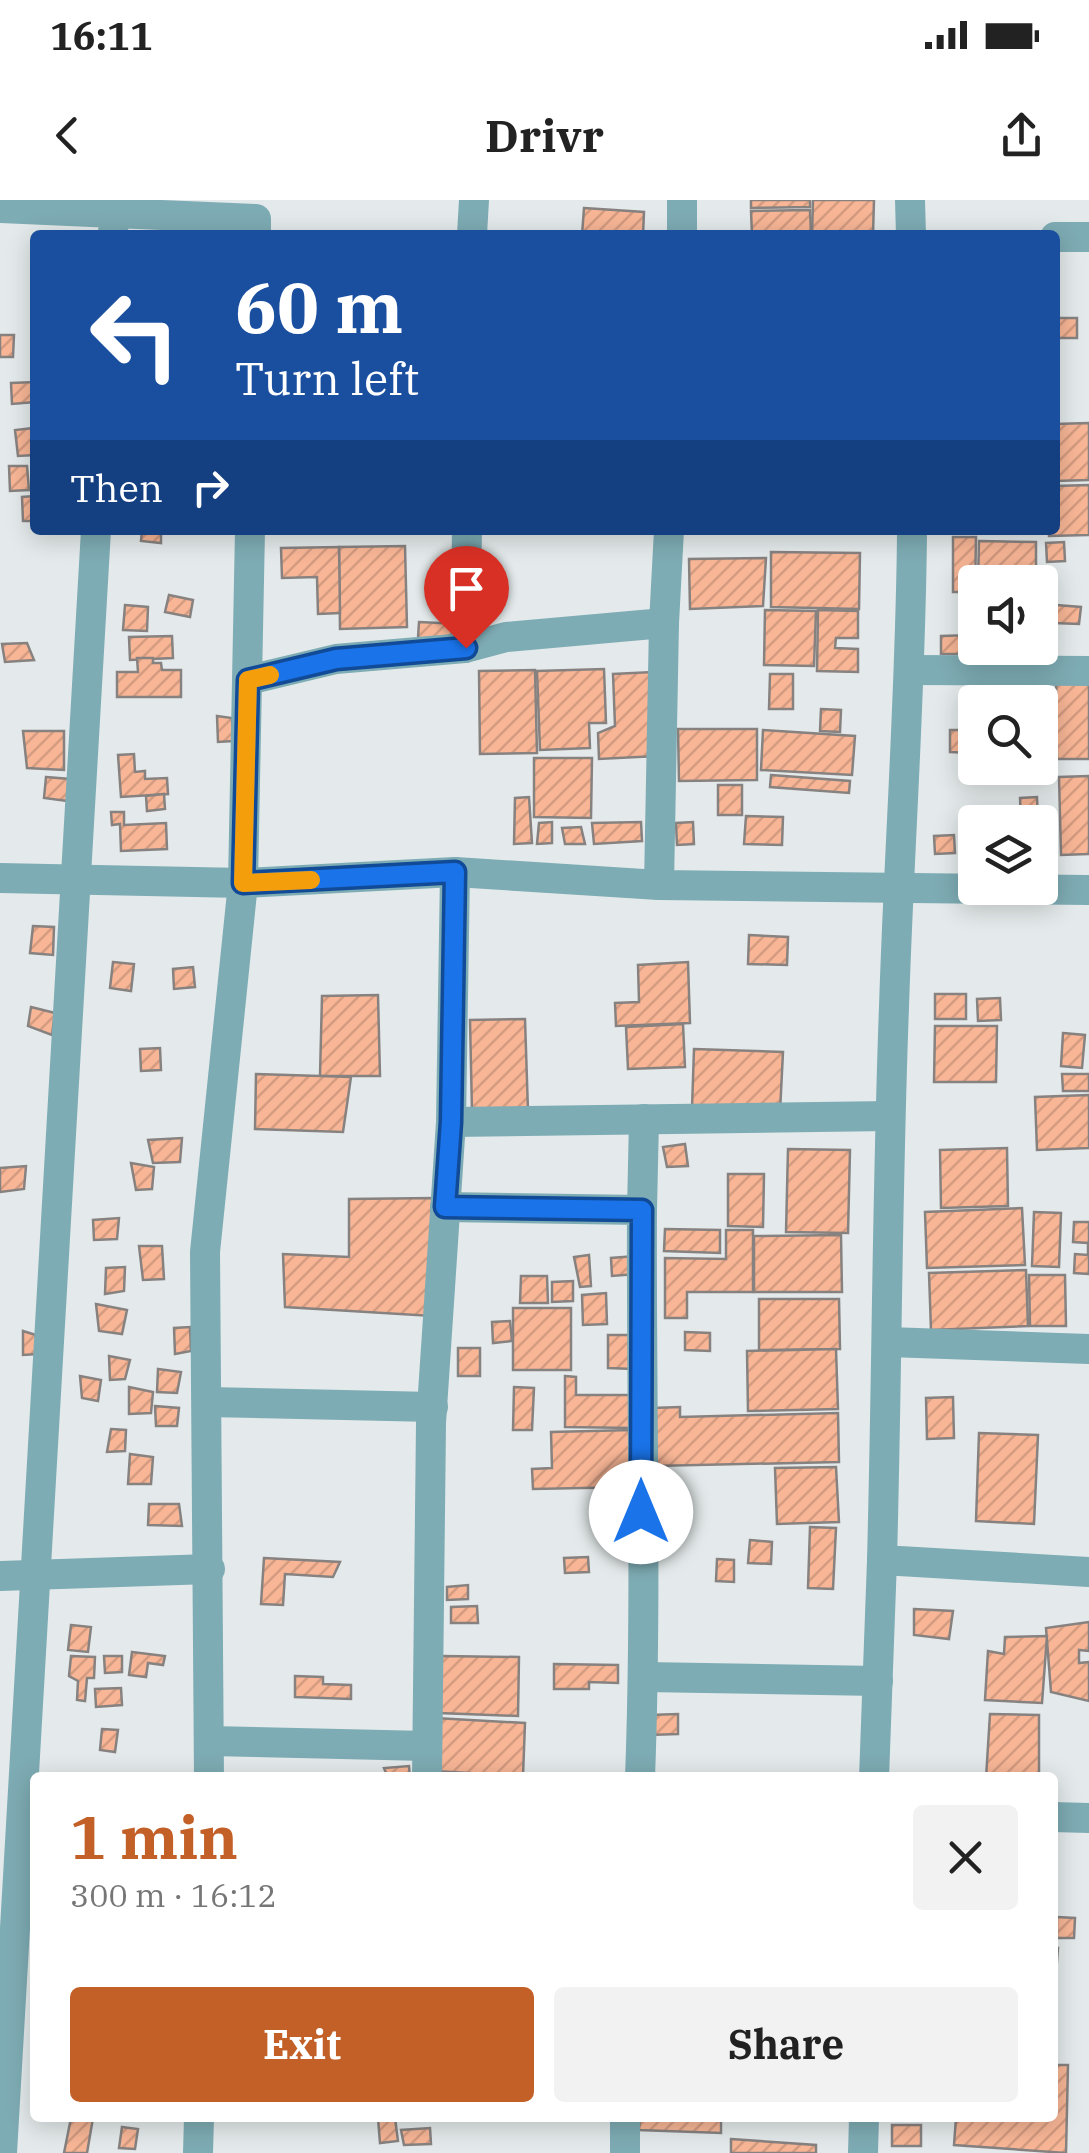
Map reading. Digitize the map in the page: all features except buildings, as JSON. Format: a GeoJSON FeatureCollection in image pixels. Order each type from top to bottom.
{"type":"FeatureCollection","features":[{"type":"Feature","properties":{"kind":"street"},"geometry":{"type":"LineString","coordinates":[[472,230],[474,200]]}},
{"type":"Feature","properties":{"kind":"street"},"geometry":{"type":"LineString","coordinates":[[682,200],[682,230]]}},
{"type":"Feature","properties":{"kind":"street"},"geometry":{"type":"LineString","coordinates":[[910,200],[911,230]]}},
{"type":"Feature","properties":{"kind":"street"},"geometry":{"type":"LineString","coordinates":[[0,208],[113,224],[256,218]]}},
{"type":"Feature","properties":{"kind":"street"},"geometry":{"type":"LineString","coordinates":[[1060,237],[1089,237]]}},
{"type":"Feature","properties":{"kind":"street"},"geometry":{"type":"LineString","coordinates":[[2,2153],[96,535]]}},
{"type":"Feature","properties":{"kind":"street"},"geometry":{"type":"LineString","coordinates":[[209,1772],[205,1252],[243,883],[250,535]]}},
{"type":"Feature","properties":{"kind":"street"},"geometry":{"type":"LineString","coordinates":[[466,535],[466,648]]}},
{"type":"Feature","properties":{"kind":"street"},"geometry":{"type":"LineString","coordinates":[[660,885],[669,535]]}},
{"type":"Feature","properties":{"kind":"street"},"geometry":{"type":"LineString","coordinates":[[874,1772],[888,1342],[890,1116],[911,670],[912,535]]}},
{"type":"Feature","properties":{"kind":"street"},"geometry":{"type":"LineString","coordinates":[[248,680],[336,659],[466,648],[506,637],[664,624]]}},
{"type":"Feature","properties":{"kind":"street"},"geometry":{"type":"LineString","coordinates":[[911,670],[1089,671]]}},
{"type":"Feature","properties":{"kind":"street"},"geometry":{"type":"LineString","coordinates":[[0,878],[243,883],[455,872],[660,885],[1089,890]]}},
{"type":"Feature","properties":{"kind":"street"},"geometry":{"type":"LineString","coordinates":[[427,1772],[432,1408],[451,1122],[455,872]]}},
{"type":"Feature","properties":{"kind":"street"},"geometry":{"type":"LineString","coordinates":[[451,1122],[890,1116]]}},
{"type":"Feature","properties":{"kind":"street"},"geometry":{"type":"LineString","coordinates":[[640,1772],[644,1677],[641,1549],[644,1119]]}},
{"type":"Feature","properties":{"kind":"street"},"geometry":{"type":"LineString","coordinates":[[445,1207],[642,1210]]}},
{"type":"Feature","properties":{"kind":"street"},"geometry":{"type":"LineString","coordinates":[[888,1342],[1089,1349]]}},
{"type":"Feature","properties":{"kind":"street"},"geometry":{"type":"LineString","coordinates":[[207,1402],[432,1408]]}},
{"type":"Feature","properties":{"kind":"street"},"geometry":{"type":"LineString","coordinates":[[882,1560],[1089,1572]]}},
{"type":"Feature","properties":{"kind":"street"},"geometry":{"type":"LineString","coordinates":[[0,1576],[210,1569]]}},
{"type":"Feature","properties":{"kind":"street"},"geometry":{"type":"LineString","coordinates":[[644,1677],[878,1680]]}},
{"type":"Feature","properties":{"kind":"street"},"geometry":{"type":"LineString","coordinates":[[210,1741],[427,1746]]}},
{"type":"Feature","properties":{"kind":"street"},"geometry":{"type":"LineString","coordinates":[[1058,1816],[1089,1818]]}},
{"type":"Feature","properties":{"kind":"street"},"geometry":{"type":"LineString","coordinates":[[198,2153],[199,2122]]}},
{"type":"Feature","properties":{"kind":"street"},"geometry":{"type":"LineString","coordinates":[[625,2122],[625,2153]]}},
{"type":"Feature","properties":{"kind":"street"},"geometry":{"type":"LineString","coordinates":[[863,2153],[864,2122]]}},
{"type":"Feature","properties":{"kind":"slow traffic"},"geometry":{"type":"LineString","coordinates":[[270,675],[248,680],[243,883],[311,880]]}},
{"type":"Feature","properties":{"kind":"route"},"geometry":{"type":"LineString","coordinates":[[466,648],[336,659],[248,680],[243,883],[455,872],[451,1122],[445,1207],[642,1210],[641,1512]]}}]}
